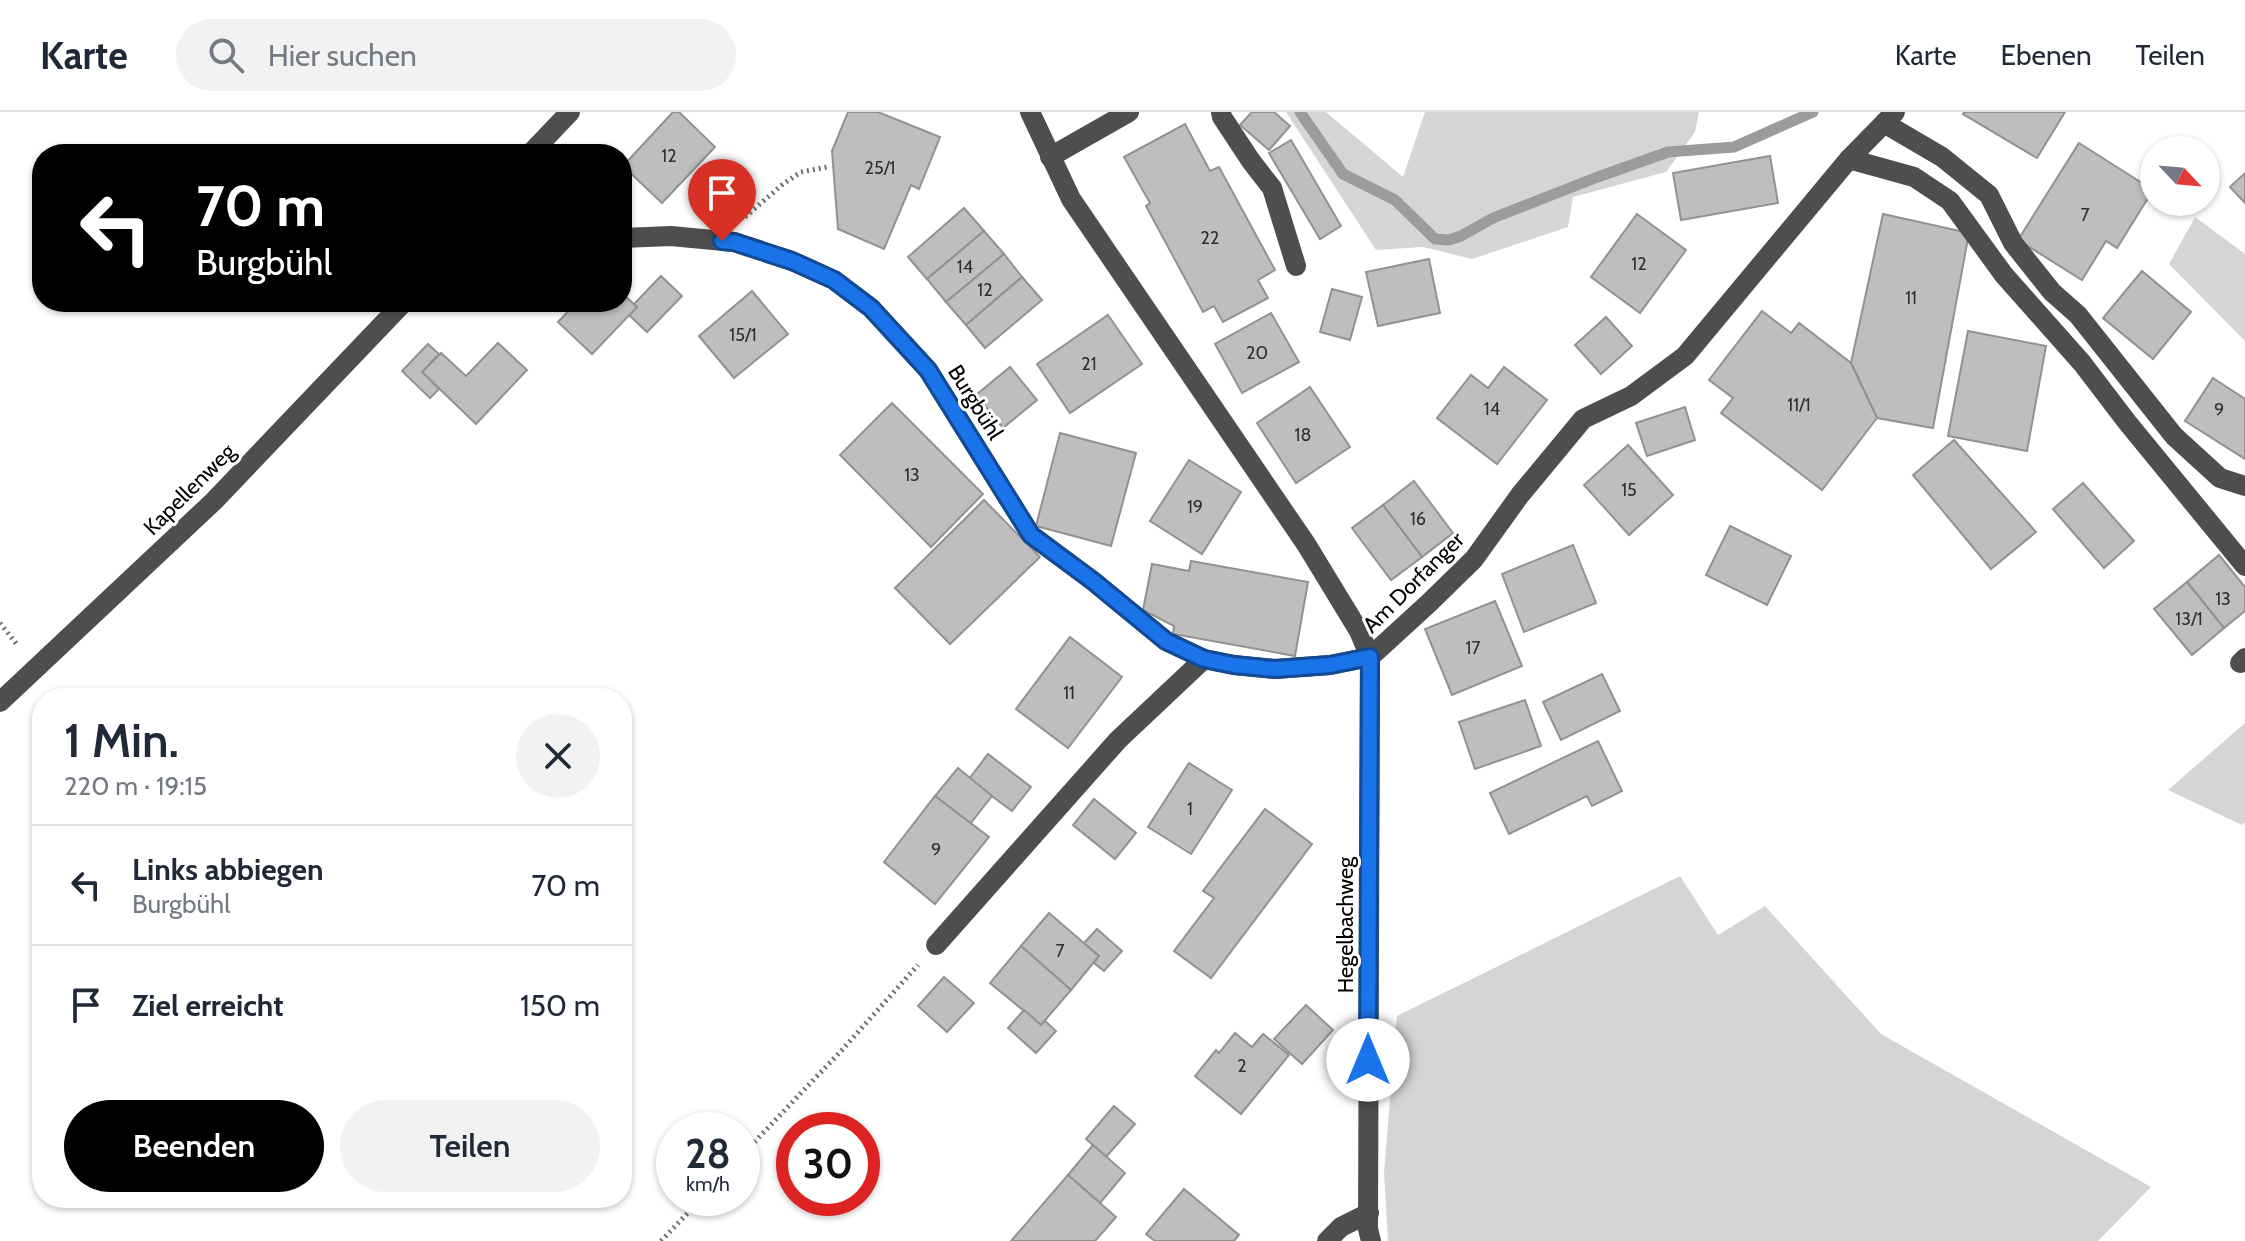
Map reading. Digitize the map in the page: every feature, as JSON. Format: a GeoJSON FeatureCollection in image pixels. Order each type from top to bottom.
{"type":"FeatureCollection","features":[{"type":"Feature","properties":{"kind":"street"},"geometry":{"type":"LineString","coordinates":[[540,144],[570,112]]}},
{"type":"Feature","properties":{"kind":"street","name":"Am Dorfanger"},"geometry":{"type":"LineString","coordinates":[[1030,112],[1071,199],[1306,544],[1359,631],[1370,657],[1474,559],[1520,495],[1583,419],[1631,396],[1685,356],[1849,159],[1890,118]]}},
{"type":"Feature","properties":{"kind":"street"},"geometry":{"type":"LineString","coordinates":[[1050,157],[1129,112]]}},
{"type":"Feature","properties":{"kind":"street"},"geometry":{"type":"LineString","coordinates":[[1221,112],[1272,188],[1296,266]]}},
{"type":"Feature","properties":{"kind":"street"},"geometry":{"type":"LineString","coordinates":[[1890,118],[1989,195],[2013,243],[2052,292],[2078,315],[2174,436],[2220,478],[2245,486]]}},
{"type":"Feature","properties":{"kind":"street"},"geometry":{"type":"LineString","coordinates":[[1849,159],[1914,177],[1950,201],[2004,275],[2082,363],[2245,566]]}},
{"type":"Feature","properties":{"kind":"street","name":"Burgbühl"},"geometry":{"type":"LineString","coordinates":[[632,238],[671,236],[734,242],[792,261],[834,280],[871,308],[928,370],[1031,535],[1166,641],[1204,659],[1275,669],[1330,665],[1370,657]]}},
{"type":"Feature","properties":{"kind":"street","name":"Kapellenweg"},"geometry":{"type":"LineString","coordinates":[[0,702],[214,501],[394,312]]}},
{"type":"Feature","properties":{"kind":"street","name":"Hegelbachweg"},"geometry":{"type":"LineString","coordinates":[[1370,657],[1371,1241]]}},
{"type":"Feature","properties":{"kind":"street"},"geometry":{"type":"LineString","coordinates":[[936,945],[1118,740],[1204,659]]}},
{"type":"Feature","properties":{"kind":"street"},"geometry":{"type":"LineString","coordinates":[[1327,1241],[1341,1227],[1369,1213]]}},
{"type":"Feature","properties":{"kind":"path"},"geometry":{"type":"LineString","coordinates":[[722,241],[726,233],[783,184],[801,172],[827,167]]}},
{"type":"Feature","properties":{"kind":"path"},"geometry":{"type":"LineString","coordinates":[[760,1136],[936,945]]}},
{"type":"Feature","properties":{"kind":"path"},"geometry":{"type":"LineString","coordinates":[[661,1241],[685,1216]]}},
{"type":"Feature","properties":{"kind":"shaded area"},"geometry":{"type":"Polygon","coordinates":[[[1286,112],[1326,112],[1403,177],[1425,112],[1699,112],[1695,132],[1666,172],[1573,197],[1568,227],[1472,259],[1423,247],[1376,250],[1286,112]]]}},
{"type":"Feature","properties":{"kind":"shaded area"},"geometry":{"type":"Polygon","coordinates":[[[2195,217],[2245,254],[2245,341],[2169,264],[2195,217]]]}},
{"type":"Feature","properties":{"kind":"shaded area"},"geometry":{"type":"Polygon","coordinates":[[[2245,723],[2245,822],[2242,825],[2168,790],[2245,723]]]}},
{"type":"Feature","properties":{"kind":"shaded area"},"geometry":{"type":"Polygon","coordinates":[[[1680,876],[1718,935],[1765,906],[1881,1034],[2151,1187],[2098,1241],[1388,1241],[1384,1172],[1397,1016],[1680,876]]]}},
{"type":"Feature","properties":{"kind":"building"},"geometry":{"type":"Polygon","coordinates":[[[673,112],[679,112],[715,147],[662,203],[632,175],[632,156],[673,112]]]}},
{"type":"Feature","properties":{"kind":"building"},"geometry":{"type":"Polygon","coordinates":[[[848,112],[878,112],[940,137],[919,189],[911,185],[884,249],[838,229],[832,151],[848,112]]]}},
{"type":"Feature","properties":{"kind":"building"},"geometry":{"type":"Polygon","coordinates":[[[1252,112],[1274,112],[1290,126],[1269,150],[1240,125],[1252,112]]]}},
{"type":"Feature","properties":{"kind":"building"},"geometry":{"type":"Polygon","coordinates":[[[1964,112],[2065,112],[2037,158],[1964,112]]]}},
{"type":"Feature","properties":{"kind":"building"},"geometry":{"type":"Polygon","coordinates":[[[1185,124],[1210,171],[1219,167],[1275,270],[1258,280],[1268,298],[1223,322],[1214,306],[1203,312],[1146,206],[1150,203],[1124,157],[1185,124]]]}},
{"type":"Feature","properties":{"kind":"building"},"geometry":{"type":"Polygon","coordinates":[[[1291,140],[1341,226],[1320,239],[1269,153],[1291,140]]]}},
{"type":"Feature","properties":{"kind":"building"},"geometry":{"type":"Polygon","coordinates":[[[2079,143],[2140,182],[2140,211],[2117,248],[2106,241],[2082,280],[2018,240],[2079,143]]]}},
{"type":"Feature","properties":{"kind":"building"},"geometry":{"type":"Polygon","coordinates":[[[1770,156],[1778,203],[1681,220],[1673,173],[1770,156]]]}},
{"type":"Feature","properties":{"kind":"building"},"geometry":{"type":"Polygon","coordinates":[[[2245,173],[2245,203],[2230,187],[2245,173]]]}},
{"type":"Feature","properties":{"kind":"building"},"geometry":{"type":"Polygon","coordinates":[[[964,208],[984,231],[927,279],[908,257],[964,208]]]}},
{"type":"Feature","properties":{"kind":"building"},"geometry":{"type":"Polygon","coordinates":[[[1637,214],[1686,250],[1640,313],[1591,277],[1637,214]]]}},
{"type":"Feature","properties":{"kind":"building"},"geometry":{"type":"Polygon","coordinates":[[[1883,214],[1969,233],[1933,428],[1877,418],[1851,363],[1883,214]]]}},
{"type":"Feature","properties":{"kind":"building"},"geometry":{"type":"Polygon","coordinates":[[[984,231],[1004,254],[946,302],[927,279],[984,231]]]}},
{"type":"Feature","properties":{"kind":"building"},"geometry":{"type":"Polygon","coordinates":[[[1004,254],[1022,277],[966,325],[946,302],[1004,254]]]}},
{"type":"Feature","properties":{"kind":"building"},"geometry":{"type":"Polygon","coordinates":[[[1429,259],[1440,313],[1378,326],[1366,272],[1429,259]]]}},
{"type":"Feature","properties":{"kind":"building"},"geometry":{"type":"Polygon","coordinates":[[[2142,271],[2191,312],[2153,359],[2103,318],[2142,271]]]}},
{"type":"Feature","properties":{"kind":"building"},"geometry":{"type":"Polygon","coordinates":[[[661,276],[682,296],[647,332],[629,315],[637,307],[634,304],[661,276]]]}},
{"type":"Feature","properties":{"kind":"building"},"geometry":{"type":"Polygon","coordinates":[[[1022,277],[1042,300],[985,348],[966,325],[1022,277]]]}},
{"type":"Feature","properties":{"kind":"building"},"geometry":{"type":"Polygon","coordinates":[[[1332,289],[1362,297],[1350,340],[1320,332],[1332,289]]]}},
{"type":"Feature","properties":{"kind":"building"},"geometry":{"type":"Polygon","coordinates":[[[752,291],[788,334],[734,378],[699,336],[752,291]]]}},
{"type":"Feature","properties":{"kind":"building"},"geometry":{"type":"Polygon","coordinates":[[[632,302],[637,307],[592,354],[558,322],[568,312],[632,312],[632,302]]]}},
{"type":"Feature","properties":{"kind":"building"},"geometry":{"type":"Polygon","coordinates":[[[1762,311],[1791,333],[1799,323],[1851,363],[1877,418],[1822,490],[1721,413],[1733,398],[1709,380],[1762,311]]]}},
{"type":"Feature","properties":{"kind":"building"},"geometry":{"type":"Polygon","coordinates":[[[1271,313],[1299,362],[1242,393],[1215,344],[1271,313]]]}},
{"type":"Feature","properties":{"kind":"building"},"geometry":{"type":"Polygon","coordinates":[[[1108,315],[1142,364],[1070,413],[1037,364],[1108,315]]]}},
{"type":"Feature","properties":{"kind":"building"},"geometry":{"type":"Polygon","coordinates":[[[1606,317],[1632,346],[1601,374],[1575,345],[1606,317]]]}},
{"type":"Feature","properties":{"kind":"building"},"geometry":{"type":"Polygon","coordinates":[[[1968,331],[2046,346],[2027,451],[1948,436],[1968,331]]]}},
{"type":"Feature","properties":{"kind":"building"},"geometry":{"type":"Polygon","coordinates":[[[498,343],[527,370],[476,424],[422,372],[441,353],[466,376],[498,343]]]}},
{"type":"Feature","properties":{"kind":"building"},"geometry":{"type":"Polygon","coordinates":[[[428,344],[439,354],[422,372],[439,389],[430,398],[402,371],[428,344]]]}},
{"type":"Feature","properties":{"kind":"building"},"geometry":{"type":"Polygon","coordinates":[[[1010,367],[1037,400],[1003,428],[976,395],[1010,367]]]}},
{"type":"Feature","properties":{"kind":"building"},"geometry":{"type":"Polygon","coordinates":[[[1504,367],[1547,400],[1497,464],[1437,418],[1471,375],[1488,388],[1504,367]]]}},
{"type":"Feature","properties":{"kind":"building"},"geometry":{"type":"Polygon","coordinates":[[[2213,378],[2245,399],[2245,459],[2185,421],[2213,378]]]}},
{"type":"Feature","properties":{"kind":"building"},"geometry":{"type":"Polygon","coordinates":[[[1310,387],[1350,447],[1296,483],[1257,423],[1310,387]]]}},
{"type":"Feature","properties":{"kind":"building"},"geometry":{"type":"Polygon","coordinates":[[[892,403],[983,494],[931,547],[840,455],[892,403]]]}},
{"type":"Feature","properties":{"kind":"building"},"geometry":{"type":"Polygon","coordinates":[[[1685,407],[1695,440],[1647,456],[1636,423],[1685,407]]]}},
{"type":"Feature","properties":{"kind":"building"},"geometry":{"type":"Polygon","coordinates":[[[1060,433],[1136,453],[1111,546],[1036,526],[1060,433]]]}},
{"type":"Feature","properties":{"kind":"building"},"geometry":{"type":"Polygon","coordinates":[[[1954,440],[2036,532],[1991,569],[1913,475],[1954,440]]]}},
{"type":"Feature","properties":{"kind":"building"},"geometry":{"type":"Polygon","coordinates":[[[1628,445],[1673,495],[1629,535],[1584,485],[1628,445]]]}},
{"type":"Feature","properties":{"kind":"building"},"geometry":{"type":"Polygon","coordinates":[[[1189,460],[1241,492],[1202,554],[1150,521],[1189,460]]]}},
{"type":"Feature","properties":{"kind":"building"},"geometry":{"type":"Polygon","coordinates":[[[1414,481],[1453,533],[1422,557],[1383,505],[1414,481]]]}},
{"type":"Feature","properties":{"kind":"building"},"geometry":{"type":"Polygon","coordinates":[[[2083,483],[2134,541],[2104,568],[2053,509],[2083,483]]]}},
{"type":"Feature","properties":{"kind":"building"},"geometry":{"type":"Polygon","coordinates":[[[984,500],[1040,557],[950,644],[895,588],[984,500]]]}},
{"type":"Feature","properties":{"kind":"building"},"geometry":{"type":"Polygon","coordinates":[[[1383,505],[1422,557],[1391,580],[1352,528],[1383,505]]]}},
{"type":"Feature","properties":{"kind":"building"},"geometry":{"type":"Polygon","coordinates":[[[1730,526],[1791,556],[1767,605],[1706,575],[1730,526]]]}},
{"type":"Feature","properties":{"kind":"building"},"geometry":{"type":"Polygon","coordinates":[[[1573,545],[1596,603],[1524,632],[1502,574],[1573,545]]]}},
{"type":"Feature","properties":{"kind":"building"},"geometry":{"type":"Polygon","coordinates":[[[2219,555],[2245,587],[2245,611],[2224,628],[2187,582],[2219,555]]]}},
{"type":"Feature","properties":{"kind":"building"},"geometry":{"type":"Polygon","coordinates":[[[1191,561],[1308,582],[1295,656],[1173,634],[1174,626],[1143,610],[1152,564],[1189,571],[1191,561]]]}},
{"type":"Feature","properties":{"kind":"building"},"geometry":{"type":"Polygon","coordinates":[[[2187,582],[2224,628],[2192,655],[2154,609],[2187,582]]]}},
{"type":"Feature","properties":{"kind":"building"},"geometry":{"type":"Polygon","coordinates":[[[1495,601],[1522,666],[1452,695],[1425,629],[1495,601]]]}},
{"type":"Feature","properties":{"kind":"building"},"geometry":{"type":"Polygon","coordinates":[[[1070,637],[1122,677],[1068,748],[1016,709],[1070,637]]]}},
{"type":"Feature","properties":{"kind":"building"},"geometry":{"type":"Polygon","coordinates":[[[1602,674],[1620,711],[1561,740],[1543,702],[1602,674]]]}},
{"type":"Feature","properties":{"kind":"building"},"geometry":{"type":"Polygon","coordinates":[[[1525,700],[1541,746],[1475,769],[1459,722],[1525,700]]]}},
{"type":"Feature","properties":{"kind":"building"},"geometry":{"type":"Polygon","coordinates":[[[1598,741],[1622,791],[1592,806],[1587,796],[1509,834],[1490,793],[1598,741]]]}},
{"type":"Feature","properties":{"kind":"building"},"geometry":{"type":"Polygon","coordinates":[[[988,754],[1031,787],[1012,811],[969,779],[988,754]]]}},
{"type":"Feature","properties":{"kind":"building"},"geometry":{"type":"Polygon","coordinates":[[[1189,763],[1232,790],[1191,854],[1148,827],[1189,763]]]}},
{"type":"Feature","properties":{"kind":"building"},"geometry":{"type":"Polygon","coordinates":[[[958,768],[992,796],[970,824],[935,796],[958,768]]]}},
{"type":"Feature","properties":{"kind":"building"},"geometry":{"type":"Polygon","coordinates":[[[935,796],[989,837],[935,904],[884,862],[935,796]]]}},
{"type":"Feature","properties":{"kind":"building"},"geometry":{"type":"Polygon","coordinates":[[[1094,799],[1136,833],[1115,859],[1073,825],[1094,799]]]}},
{"type":"Feature","properties":{"kind":"building"},"geometry":{"type":"Polygon","coordinates":[[[1265,809],[1312,844],[1211,978],[1174,951],[1214,898],[1203,891],[1265,809]]]}},
{"type":"Feature","properties":{"kind":"building"},"geometry":{"type":"Polygon","coordinates":[[[1049,913],[1099,956],[1071,990],[1021,946],[1049,913]]]}},
{"type":"Feature","properties":{"kind":"building"},"geometry":{"type":"Polygon","coordinates":[[[1097,929],[1122,951],[1104,971],[1094,963],[1099,956],[1084,943],[1097,929]]]}},
{"type":"Feature","properties":{"kind":"building"},"geometry":{"type":"Polygon","coordinates":[[[1021,946],[1071,990],[1041,1025],[990,983],[1021,946]]]}},
{"type":"Feature","properties":{"kind":"building"},"geometry":{"type":"Polygon","coordinates":[[[944,977],[974,1003],[947,1032],[918,1006],[944,977]]]}},
{"type":"Feature","properties":{"kind":"building"},"geometry":{"type":"Polygon","coordinates":[[[1306,1005],[1333,1030],[1302,1064],[1274,1039],[1306,1005]]]}},
{"type":"Feature","properties":{"kind":"building"},"geometry":{"type":"Polygon","coordinates":[[[1024,1010],[1041,1025],[1045,1021],[1056,1031],[1036,1053],[1008,1028],[1024,1010]]]}},
{"type":"Feature","properties":{"kind":"building"},"geometry":{"type":"Polygon","coordinates":[[[1235,1033],[1252,1047],[1263,1034],[1289,1055],[1241,1114],[1195,1076],[1235,1033]]]}},
{"type":"Feature","properties":{"kind":"building"},"geometry":{"type":"Polygon","coordinates":[[[1114,1106],[1135,1124],[1106,1157],[1086,1139],[1114,1106]]]}},
{"type":"Feature","properties":{"kind":"building"},"geometry":{"type":"Polygon","coordinates":[[[1093,1145],[1125,1173],[1100,1203],[1068,1175],[1093,1145]]]}},
{"type":"Feature","properties":{"kind":"building"},"geometry":{"type":"Polygon","coordinates":[[[1068,1175],[1116,1217],[1095,1241],[1011,1241],[1068,1175]]]}},
{"type":"Feature","properties":{"kind":"building"},"geometry":{"type":"Polygon","coordinates":[[[1184,1189],[1239,1235],[1234,1241],[1155,1241],[1146,1234],[1184,1189]]]}},
{"type":"Feature","properties":{"kind":"waterway"},"geometry":{"type":"LineString","coordinates":[[1300,112],[1343,174],[1395,200],[1435,239],[1449,240],[1493,218],[1668,152],[1734,147],[1813,112]]}},
{"type":"Feature","properties":{"kind":"route"},"geometry":{"type":"LineString","coordinates":[[722,241],[792,261],[834,280],[871,308],[928,370],[1031,535],[1166,641],[1204,659],[1275,669],[1330,665],[1370,657],[1368,1060]]}}]}
